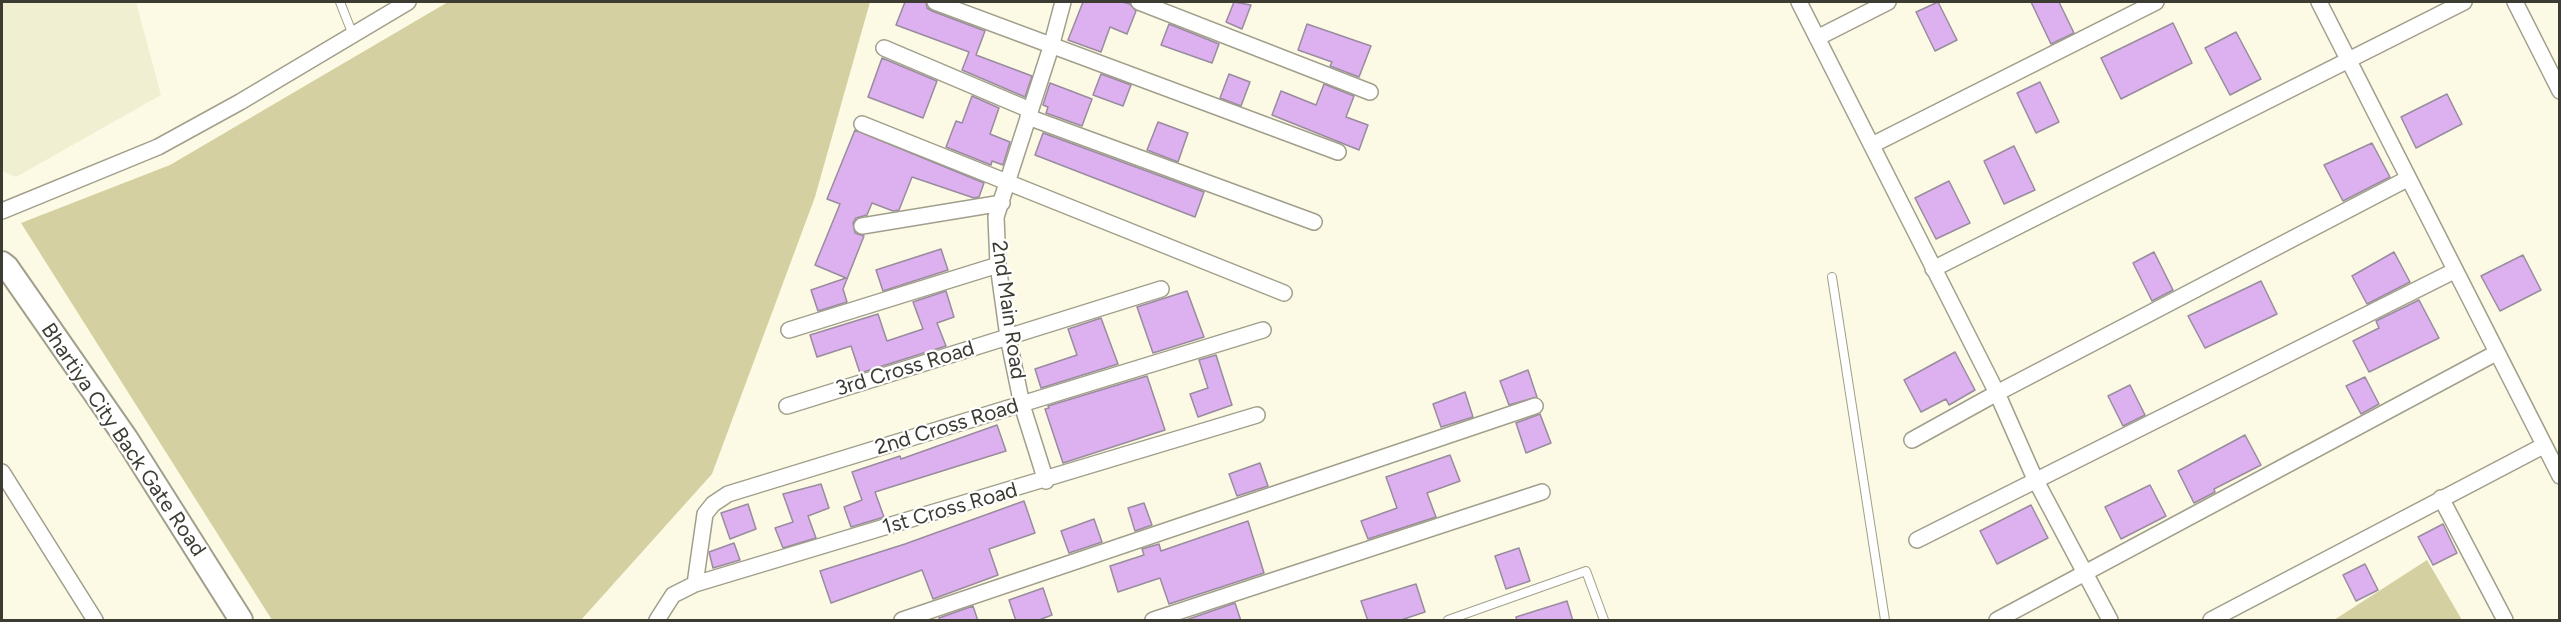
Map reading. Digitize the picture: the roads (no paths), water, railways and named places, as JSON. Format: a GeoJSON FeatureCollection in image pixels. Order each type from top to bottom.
{"type":"FeatureCollection","features":[{"type":"Feature","properties":{"kind":"street"},"geometry":{"type":"LineString","coordinates":[[2,210],[158,147],[240,102],[408,2]]}},
{"type":"Feature","properties":{"kind":"street"},"geometry":{"type":"LineString","coordinates":[[935,2],[1338,152]]}},
{"type":"Feature","properties":{"kind":"street","name":"2nd Main Road"},"geometry":{"type":"LineString","coordinates":[[1046,480],[1022,405],[1008,337],[998,265],[996,217],[1009,182],[1063,2]]}},
{"type":"Feature","properties":{"kind":"street"},"geometry":{"type":"LineString","coordinates":[[1139,2],[1370,92]]}},
{"type":"Feature","properties":{"kind":"street"},"geometry":{"type":"LineString","coordinates":[[1799,2],[1997,393],[2035,479],[2110,621]]}},
{"type":"Feature","properties":{"kind":"street"},"geometry":{"type":"LineString","coordinates":[[1817,38],[1888,2]]}},
{"type":"Feature","properties":{"kind":"street"},"geometry":{"type":"LineString","coordinates":[[1872,145],[2156,2]]}},
{"type":"Feature","properties":{"kind":"street"},"geometry":{"type":"LineString","coordinates":[[2319,2],[2559,476]]}},
{"type":"Feature","properties":{"kind":"street"},"geometry":{"type":"LineString","coordinates":[[1933,269],[2464,2]]}},
{"type":"Feature","properties":{"kind":"street"},"geometry":{"type":"LineString","coordinates":[[2515,2],[2559,91]]}},
{"type":"Feature","properties":{"kind":"street"},"geometry":{"type":"LineString","coordinates":[[884,48],[1029,114],[1314,222]]}},
{"type":"Feature","properties":{"kind":"street"},"geometry":{"type":"LineString","coordinates":[[862,124],[1284,293]]}},
{"type":"Feature","properties":{"kind":"street"},"geometry":{"type":"LineString","coordinates":[[1912,440],[1997,393],[2408,179]]}},
{"type":"Feature","properties":{"kind":"street"},"geometry":{"type":"LineString","coordinates":[[862,226],[1002,203]]}},
{"type":"Feature","properties":{"kind":"street","name":"Bhartiya City Back Gate Road"},"geometry":{"type":"LineString","coordinates":[[2,263],[126,438],[241,621]]}},
{"type":"Feature","properties":{"kind":"street"},"geometry":{"type":"LineString","coordinates":[[789,330],[998,265]]}},
{"type":"Feature","properties":{"kind":"street"},"geometry":{"type":"LineString","coordinates":[[1917,540],[2454,271]]}},
{"type":"Feature","properties":{"kind":"street","name":"3rd Cross Road"},"geometry":{"type":"LineString","coordinates":[[786,406],[1161,289]]}},
{"type":"Feature","properties":{"kind":"street","name":"2nd Cross Road"},"geometry":{"type":"LineString","coordinates":[[695,584],[705,514],[713,504],[728,494],[1263,330]]}},
{"type":"Feature","properties":{"kind":"street"},"geometry":{"type":"LineString","coordinates":[[1997,621],[2496,353]]}},
{"type":"Feature","properties":{"kind":"street"},"geometry":{"type":"LineString","coordinates":[[902,621],[1534,406]]}},
{"type":"Feature","properties":{"kind":"street","name":"1st Cross Road"},"geometry":{"type":"LineString","coordinates":[[657,621],[673,595],[695,584],[1257,416]]}},
{"type":"Feature","properties":{"kind":"street"},"geometry":{"type":"LineString","coordinates":[[2211,621],[2543,446]]}},
{"type":"Feature","properties":{"kind":"street"},"geometry":{"type":"LineString","coordinates":[[2,472],[95,621]]}},
{"type":"Feature","properties":{"kind":"street"},"geometry":{"type":"LineString","coordinates":[[1153,621],[1542,492]]}},
{"type":"Feature","properties":{"kind":"street"},"geometry":{"type":"LineString","coordinates":[[2441,498],[2505,621]]}},
{"type":"Feature","properties":{"kind":"lane"},"geometry":{"type":"LineString","coordinates":[[340,2],[353,35]]}},
{"type":"Feature","properties":{"kind":"lane"},"geometry":{"type":"LineString","coordinates":[[1832,277],[1884,621]]}},
{"type":"Feature","properties":{"kind":"lane"},"geometry":{"type":"LineString","coordinates":[[1448,621],[1586,571],[1604,621]]}}]}
